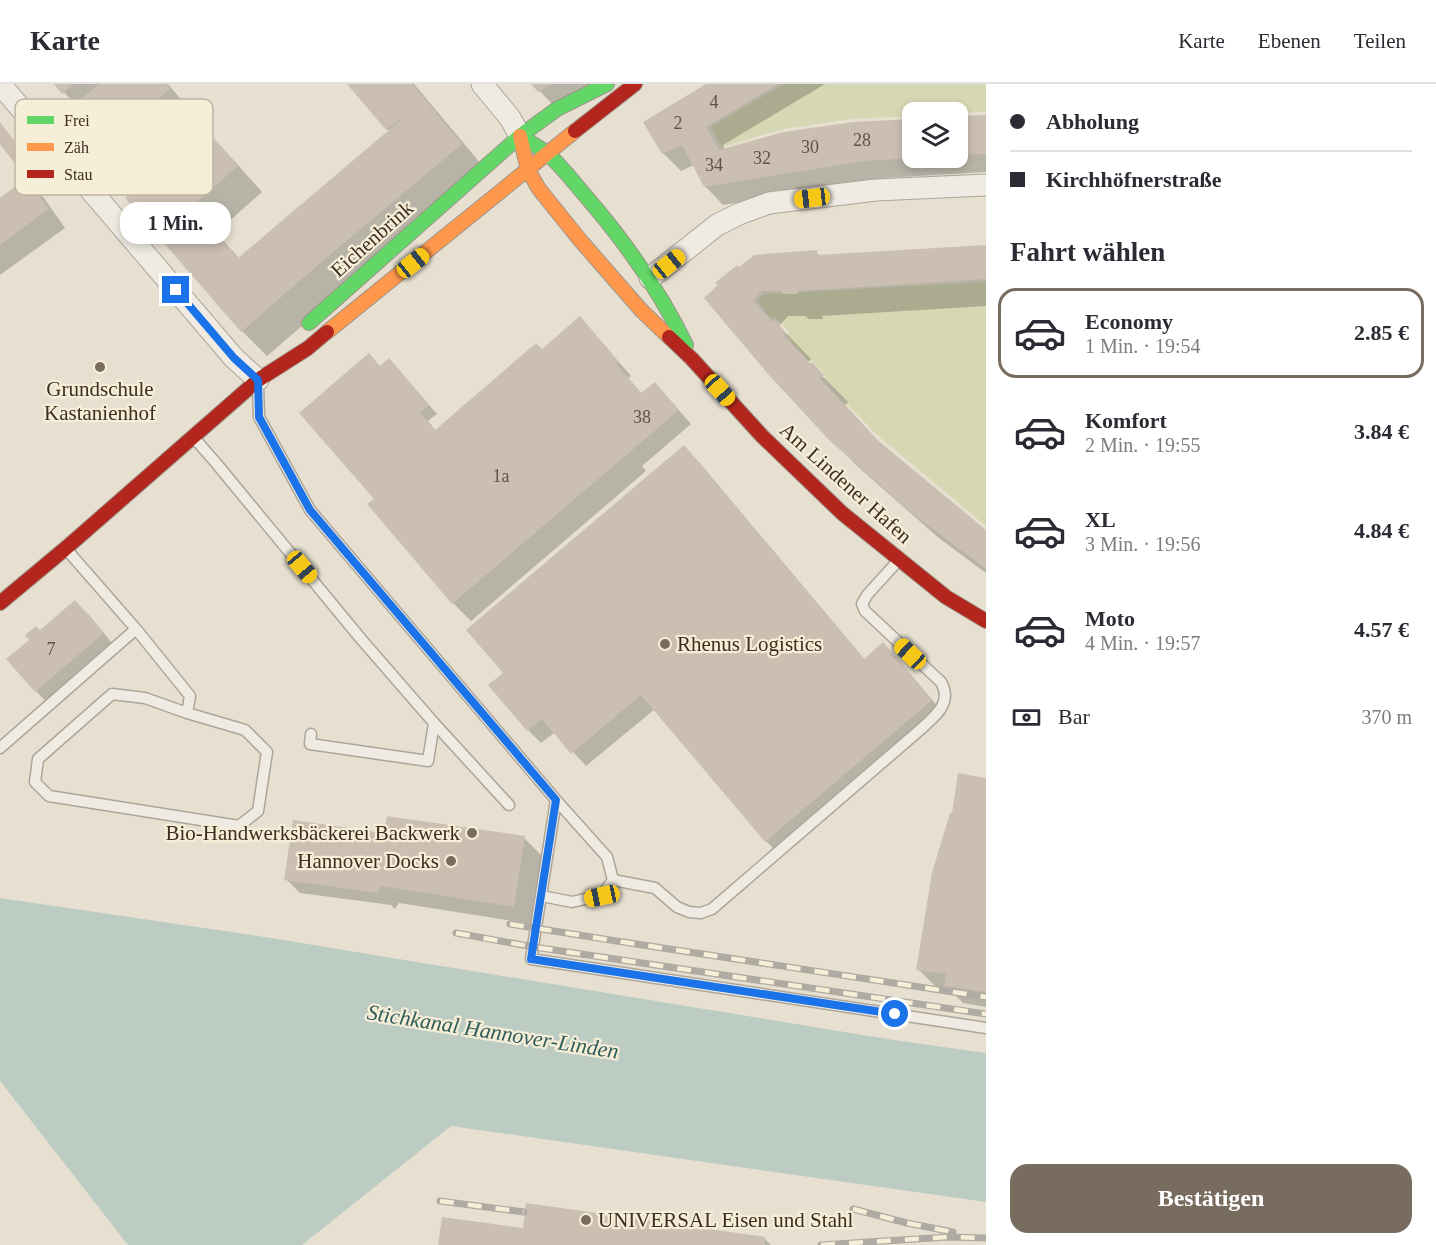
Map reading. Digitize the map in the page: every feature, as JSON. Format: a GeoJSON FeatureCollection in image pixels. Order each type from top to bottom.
{"type":"FeatureCollection","features":[{"type":"Feature","properties":{"kind":"main road","name":"Eichenbrink"},"geometry":{"type":"LineString","coordinates":[[258,380],[291,340],[520,136],[558,109],[608,84]]}},
{"type":"Feature","properties":{"kind":"main road","name":"Eichenbrink"},"geometry":{"type":"LineString","coordinates":[[0,603],[258,380],[308,348],[635,84]]}},
{"type":"Feature","properties":{"kind":"main road","name":"Am Lindener Hafen"},"geometry":{"type":"LineString","coordinates":[[520,136],[548,154],[634,255],[678,324],[692,358]]}},
{"type":"Feature","properties":{"kind":"main road","name":"Am Lindener Hafen"},"geometry":{"type":"LineString","coordinates":[[520,136],[528,170],[544,195],[580,240],[633,301],[692,358],[762,436],[842,513],[946,597],[986,621]]}},
{"type":"Feature","properties":{"kind":"street"},"geometry":{"type":"LineString","coordinates":[[0,84],[15,102]]}},
{"type":"Feature","properties":{"kind":"street"},"geometry":{"type":"LineString","coordinates":[[482,84],[510,118],[520,136]]}},
{"type":"Feature","properties":{"kind":"street"},"geometry":{"type":"LineString","coordinates":[[650,278],[717,225],[769,203],[876,190],[986,185]]}},
{"type":"Feature","properties":{"kind":"street"},"geometry":{"type":"LineString","coordinates":[[95,195],[234,358],[258,380]]}},
{"type":"Feature","properties":{"kind":"lane"},"geometry":{"type":"LineString","coordinates":[[258,380],[259,417],[310,510],[556,800],[608,857],[613,880],[602,896],[572,902],[542,896]]}},
{"type":"Feature","properties":{"kind":"lane"},"geometry":{"type":"LineString","coordinates":[[193,436],[361,639],[508,805]]}},
{"type":"Feature","properties":{"kind":"lane"},"geometry":{"type":"LineString","coordinates":[[66,548],[190,696],[187,713]]}},
{"type":"Feature","properties":{"kind":"lane"},"geometry":{"type":"LineString","coordinates":[[613,880],[655,888],[677,907],[689,912],[701,913],[712,909],[938,712],[945,700],[945,690],[941,682],[865,611],[862,604],[867,595],[899,559]]}},
{"type":"Feature","properties":{"kind":"lane"},"geometry":{"type":"LineString","coordinates":[[2,743],[136,629]]}},
{"type":"Feature","properties":{"kind":"lane"},"geometry":{"type":"LineString","coordinates":[[112,694],[145,698],[187,713],[245,729],[267,752],[258,811],[239,826],[49,796],[35,782],[38,759],[112,694]]}},
{"type":"Feature","properties":{"kind":"lane"},"geometry":{"type":"LineString","coordinates":[[311,734],[310,744],[428,761],[434,723]]}},
{"type":"Feature","properties":{"kind":"lane"},"geometry":{"type":"LineString","coordinates":[[556,800],[531,959],[986,1028]]}},
{"type":"Feature","properties":{"kind":"green space"},"geometry":{"type":"Polygon","coordinates":[[[784,84],[986,84],[986,112],[968,113],[968,102],[902,102],[902,116],[852,119],[783,129],[722,147],[711,127],[784,84]]]}},
{"type":"Feature","properties":{"kind":"green space"},"geometry":{"type":"Polygon","coordinates":[[[986,282],[986,526],[876,434],[823,379],[826,376],[787,336],[789,332],[775,317],[772,319],[757,301],[764,294],[986,282]]]}},
{"type":"Feature","properties":{"kind":"water","name":"Stichkanal Hannover-Linden"},"geometry":{"type":"Polygon","coordinates":[[[0,898],[252,935],[986,1053],[986,1202],[451,1126],[302,1245],[128,1245],[0,1081],[0,898]]]}},
{"type":"Feature","properties":{"kind":"building"},"geometry":{"type":"Polygon","coordinates":[[[54,84],[74,84],[62,94],[54,84]]]}},
{"type":"Feature","properties":{"kind":"building"},"geometry":{"type":"Polygon","coordinates":[[[99,84],[166,84],[170,89],[158,99],[81,99],[99,84]]]}},
{"type":"Feature","properties":{"kind":"building"},"geometry":{"type":"Polygon","coordinates":[[[347,84],[412,84],[462,144],[241,332],[125,198],[128,195],[205,195],[192,206],[238,258],[409,113],[386,130],[347,84]]]}},
{"type":"Feature","properties":{"kind":"building"},"geometry":{"type":"Polygon","coordinates":[[[531,84],[552,84],[538,92],[531,84]]]}},
{"type":"Feature","properties":{"kind":"building"},"geometry":{"type":"Polygon","coordinates":[[[706,84],[778,84],[706,127],[719,150],[784,132],[853,122],[902,120],[902,159],[864,161],[704,187],[682,145],[662,154],[643,122],[706,84]]]}},
{"type":"Feature","properties":{"kind":"building"},"geometry":{"type":"Polygon","coordinates":[[[986,115],[986,154],[968,155],[968,116],[986,115]]]}},
{"type":"Feature","properties":{"kind":"building"},"geometry":{"type":"Polygon","coordinates":[[[0,122],[15,142],[15,164],[0,144],[0,122]]]}},
{"type":"Feature","properties":{"kind":"building"},"geometry":{"type":"Polygon","coordinates":[[[213,137],[238,166],[213,188],[213,137]]]}},
{"type":"Feature","properties":{"kind":"building"},"geometry":{"type":"Polygon","coordinates":[[[15,186],[15,195],[39,195],[49,209],[0,245],[0,198],[15,186]]]}},
{"type":"Feature","properties":{"kind":"building"},"geometry":{"type":"Polygon","coordinates":[[[986,245],[986,279],[798,291],[798,294],[762,291],[753,301],[773,322],[775,320],[786,333],[784,336],[810,364],[812,362],[824,375],[820,379],[875,438],[986,530],[986,569],[913,514],[829,440],[768,374],[704,298],[718,285],[715,283],[754,255],[817,250],[817,255],[986,245]]]}},
{"type":"Feature","properties":{"kind":"building"},"geometry":{"type":"Polygon","coordinates":[[[580,316],[619,362],[616,364],[641,393],[655,382],[679,410],[452,604],[367,504],[374,499],[299,413],[369,353],[380,366],[389,358],[429,405],[420,413],[435,430],[536,343],[542,349],[580,316]]]}},
{"type":"Feature","properties":{"kind":"building","name":"Rhenus Logistics"},"geometry":{"type":"Polygon","coordinates":[[[684,445],[864,659],[883,642],[932,700],[765,842],[641,695],[571,754],[542,719],[527,731],[488,685],[503,673],[466,630],[684,445]]]}},
{"type":"Feature","properties":{"kind":"building"},"geometry":{"type":"Polygon","coordinates":[[[75,600],[104,633],[35,692],[6,659],[29,640],[25,635],[36,626],[40,630],[75,600]]]}},
{"type":"Feature","properties":{"kind":"building"},"geometry":{"type":"Polygon","coordinates":[[[958,773],[986,778],[986,992],[944,986],[946,974],[916,970],[932,873],[950,813],[952,813],[958,773]]]}},
{"type":"Feature","properties":{"kind":"building","name":"Hannover Docks"},"geometry":{"type":"Polygon","coordinates":[[[387,816],[525,836],[514,907],[381,886],[377,893],[284,880],[293,820],[384,833],[387,816]]]}},
{"type":"Feature","properties":{"kind":"building","name":"UNIVERSAL Eisen und Stahl"},"geometry":{"type":"Polygon","coordinates":[[[526,1203],[765,1237],[765,1245],[438,1245],[442,1217],[523,1228],[526,1203]]]}},
{"type":"Feature","properties":{"kind":"railway"},"geometry":{"type":"LineString","coordinates":[[510,924],[986,997]]}},
{"type":"Feature","properties":{"kind":"railway"},"geometry":{"type":"LineString","coordinates":[[456,933],[534,947],[986,1014]]}},
{"type":"Feature","properties":{"kind":"railway"},"geometry":{"type":"LineString","coordinates":[[440,1201],[524,1212]]}},
{"type":"Feature","properties":{"kind":"railway"},"geometry":{"type":"LineString","coordinates":[[853,1209],[953,1232]]}},
{"type":"Feature","properties":{"kind":"railway"},"geometry":{"type":"LineString","coordinates":[[821,1245],[948,1237],[986,1238]]}},
{"type":"Feature","properties":{"kind":"traffic: fast"},"geometry":{"type":"LineString","coordinates":[[309,323],[520,136],[557,109],[607,84]]}},
{"type":"Feature","properties":{"kind":"traffic: fast"},"geometry":{"type":"LineString","coordinates":[[530,142],[545,151],[558,164],[613,229],[652,285],[686,345]]}},
{"type":"Feature","properties":{"kind":"traffic: slow"},"geometry":{"type":"LineString","coordinates":[[327,332],[575,131]]}},
{"type":"Feature","properties":{"kind":"traffic: slow"},"geometry":{"type":"LineString","coordinates":[[520,136],[528,170],[539,189],[641,310],[669,337]]}},
{"type":"Feature","properties":{"kind":"traffic: jam"},"geometry":{"type":"LineString","coordinates":[[575,131],[635,84]]}},
{"type":"Feature","properties":{"kind":"traffic: jam"},"geometry":{"type":"LineString","coordinates":[[0,603],[258,380],[308,348],[327,332]]}},
{"type":"Feature","properties":{"kind":"traffic: jam"},"geometry":{"type":"LineString","coordinates":[[669,337],[762,436],[842,513],[946,597],[986,621]]}},
{"type":"Feature","properties":{"kind":"place","name":"Grundschule Kastanienhof"},"geometry":{"type":"Point","coordinates":[100,367]}},
{"type":"Feature","properties":{"kind":"place","name":"Rhenus Logistics"},"geometry":{"type":"Point","coordinates":[665,644]}},
{"type":"Feature","properties":{"kind":"place","name":"Bio-Handwerksbäckerei Backwerk"},"geometry":{"type":"Point","coordinates":[472,833]}},
{"type":"Feature","properties":{"kind":"place","name":"Hannover Docks"},"geometry":{"type":"Point","coordinates":[451,861]}},
{"type":"Feature","properties":{"kind":"place","name":"UNIVERSAL Eisen und Stahl"},"geometry":{"type":"Point","coordinates":[586,1220]}},
{"type":"Feature","properties":{"kind":"route"},"geometry":{"type":"LineString","coordinates":[[176,290],[234,358],[258,380],[259,417],[310,510],[556,800],[531,959],[895,1014]]}}]}
